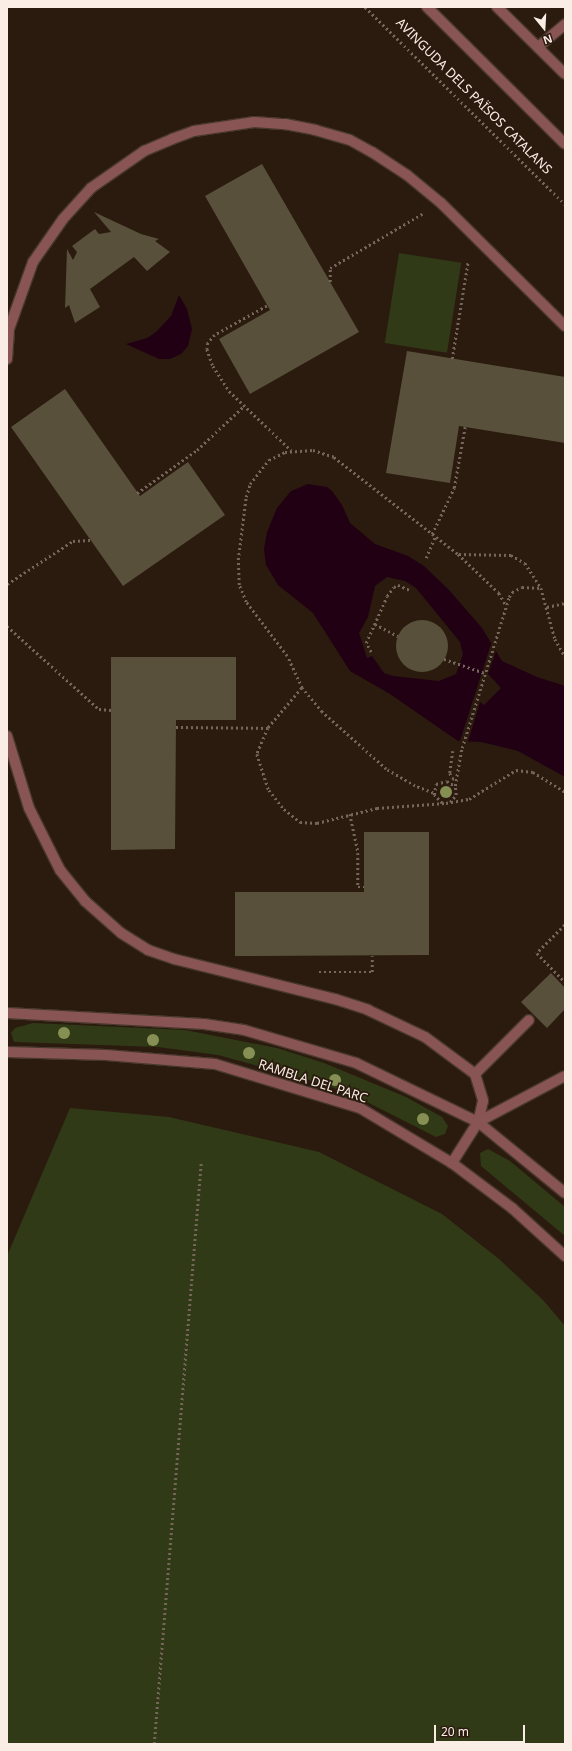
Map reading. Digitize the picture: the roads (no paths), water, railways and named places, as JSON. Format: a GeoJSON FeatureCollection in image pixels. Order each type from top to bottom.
{"type":"FeatureCollection","features":[{"type":"Feature","properties":{"kind":"street"},"geometry":{"type":"LineString","coordinates":[[427,7],[565,144]]}},
{"type":"Feature","properties":{"kind":"street"},"geometry":{"type":"LineString","coordinates":[[497,7],[565,74]]}},
{"type":"Feature","properties":{"kind":"street"},"geometry":{"type":"LineString","coordinates":[[538,47],[565,24]]}},
{"type":"Feature","properties":{"kind":"street"},"geometry":{"type":"LineString","coordinates":[[7,359],[10,329],[20,293],[33,262],[46,241],[91,188],[144,151],[172,139],[194,131],[254,122],[285,124],[315,130],[350,140],[372,152],[407,175],[441,203],[473,232],[565,326]]}},
{"type":"Feature","properties":{"kind":"street"},"geometry":{"type":"LineString","coordinates":[[7,736],[29,808],[60,870],[85,901],[121,933],[148,950],[174,959],[335,999],[368,1010],[425,1036],[475,1074],[483,1101],[478,1122],[452,1163]]}},
{"type":"Feature","properties":{"kind":"street"},"geometry":{"type":"LineString","coordinates":[[7,1014],[204,1024],[244,1030],[356,1063],[478,1122],[565,1194]]}},
{"type":"Feature","properties":{"kind":"street"},"geometry":{"type":"LineString","coordinates":[[475,1074],[529,1020]]}},
{"type":"Feature","properties":{"kind":"street","name":"RAMBLA DEL PARC"},"geometry":{"type":"LineString","coordinates":[[7,1052],[106,1056],[215,1064],[360,1108],[452,1163],[512,1208],[565,1256]]}},
{"type":"Feature","properties":{"kind":"street"},"geometry":{"type":"LineString","coordinates":[[478,1122],[565,1076]]}}]}
